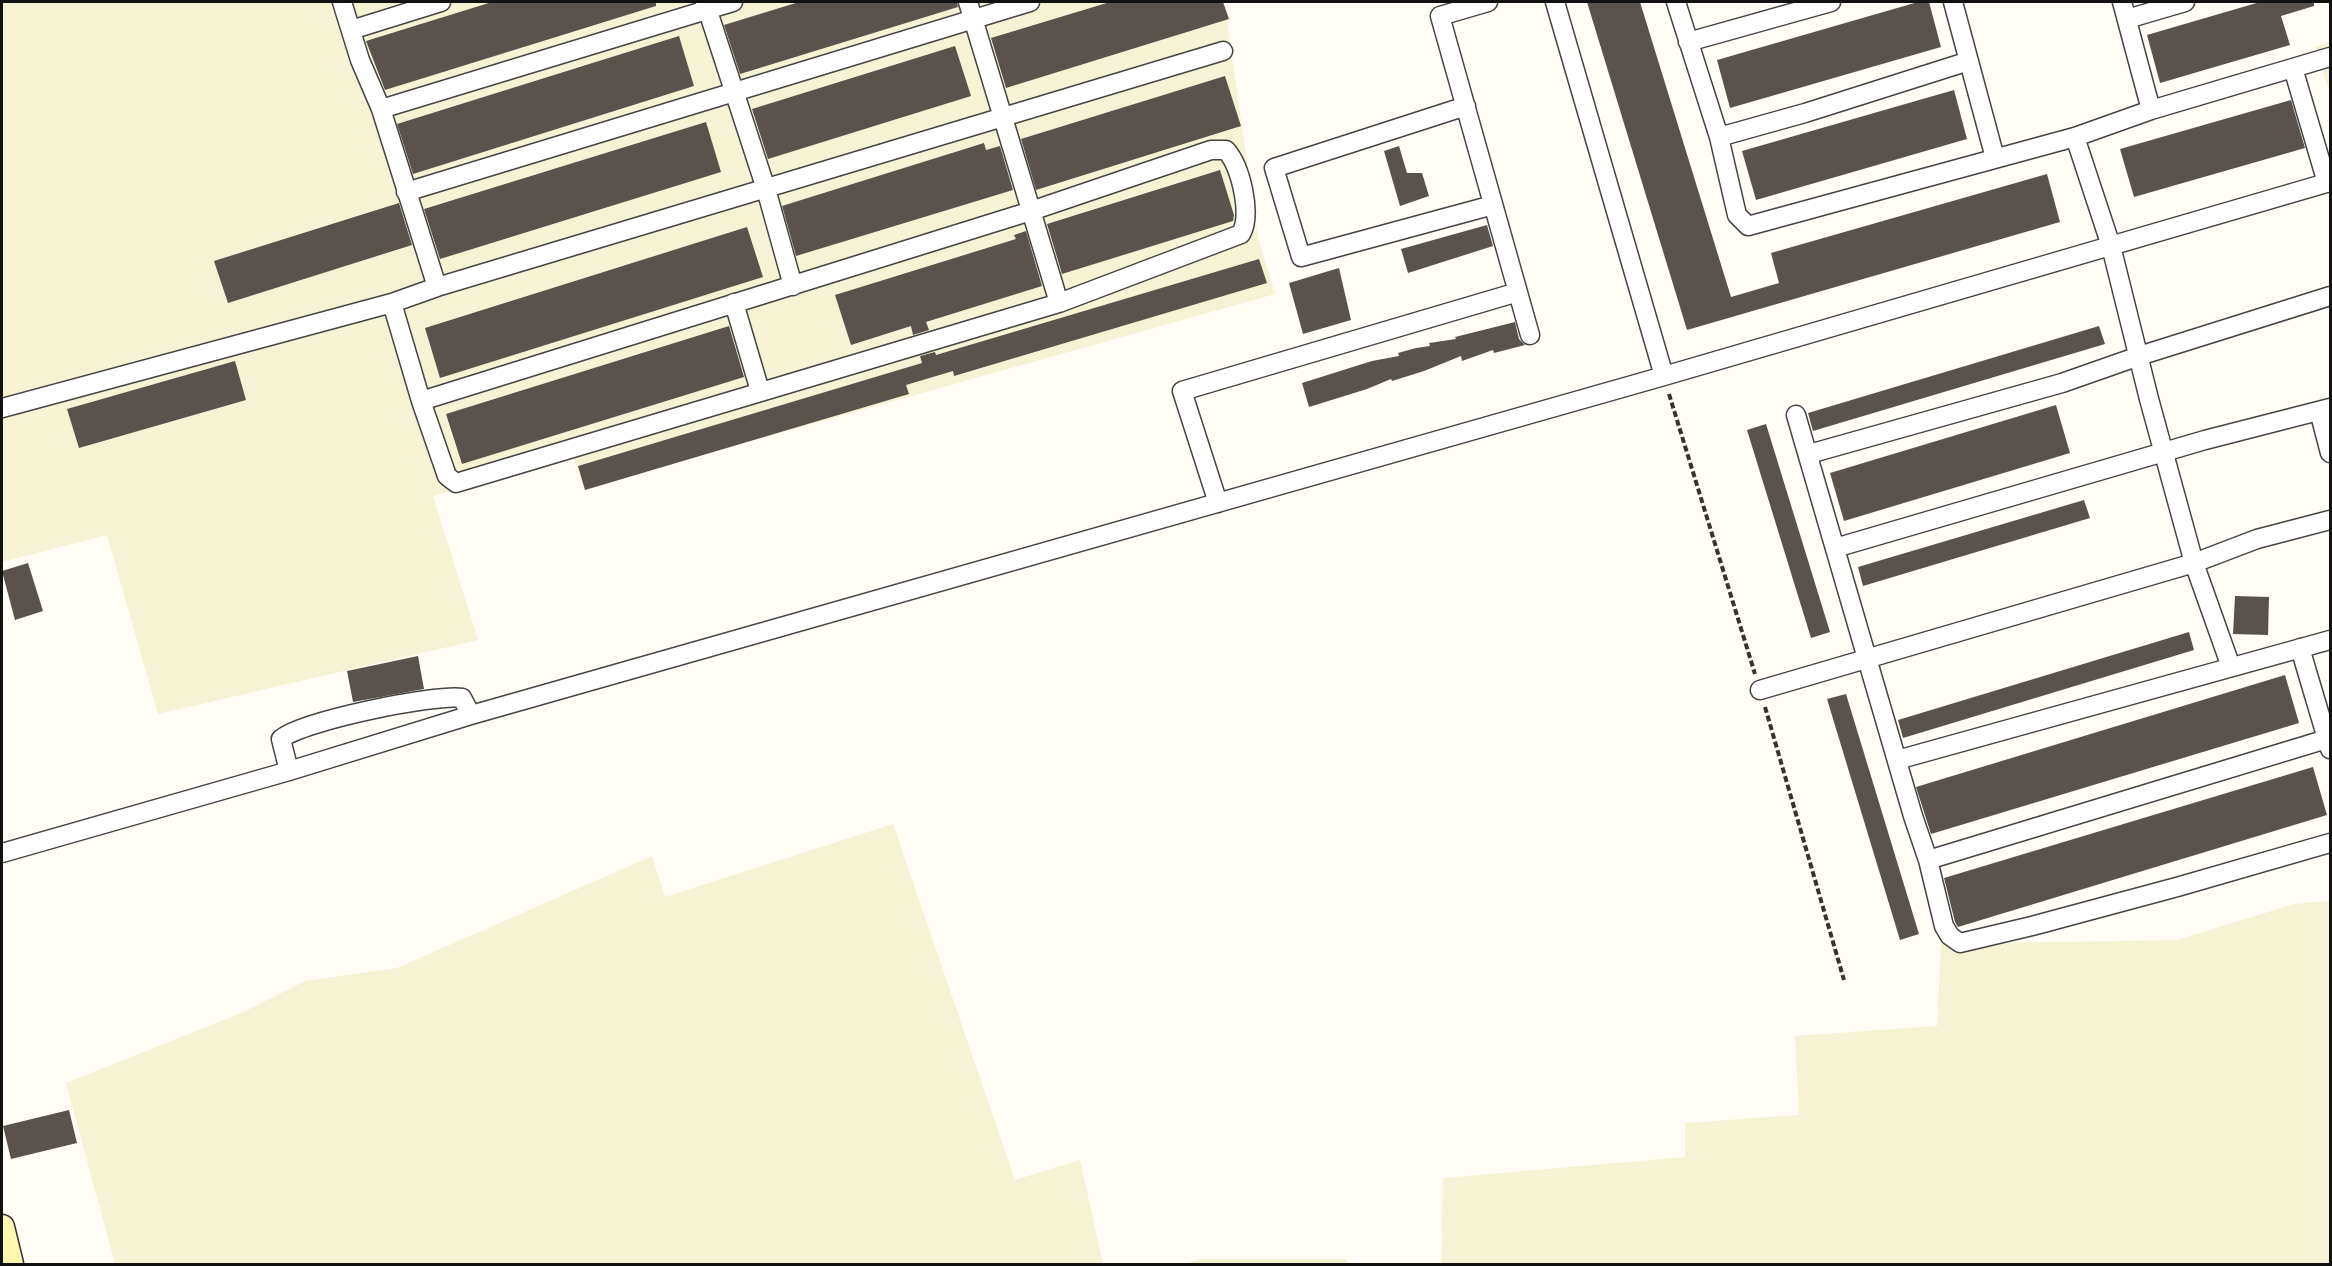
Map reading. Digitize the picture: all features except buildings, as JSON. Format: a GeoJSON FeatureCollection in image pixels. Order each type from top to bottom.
{"type":"FeatureCollection","features":[{"type":"Feature","properties":{"kind":"main road"},"geometry":{"type":"LineString","coordinates":[[2,1227],[11,1264]]}},
{"type":"Feature","properties":{"kind":"street"},"geometry":{"type":"LineString","coordinates":[[342,2],[360,60],[381,109],[437,287]]}},
{"type":"Feature","properties":{"kind":"street"},"geometry":{"type":"LineString","coordinates":[[351,30],[441,2]]}},
{"type":"Feature","properties":{"kind":"street"},"geometry":{"type":"LineString","coordinates":[[381,109],[706,5],[733,2]]}},
{"type":"Feature","properties":{"kind":"street"},"geometry":{"type":"LineString","coordinates":[[406,192],[735,91],[970,10],[1030,2]]}},
{"type":"Feature","properties":{"kind":"street"},"geometry":{"type":"LineString","coordinates":[[1488,2],[1440,16],[1530,335]]}},
{"type":"Feature","properties":{"kind":"street"},"geometry":{"type":"LineString","coordinates":[[1555,2],[1664,376]]}},
{"type":"Feature","properties":{"kind":"street"},"geometry":{"type":"LineString","coordinates":[[1676,2],[1719,137],[1737,215],[1748,226],[2075,136],[2151,110],[2331,57]]}},
{"type":"Feature","properties":{"kind":"street"},"geometry":{"type":"LineString","coordinates":[[1688,42],[1831,2]]}},
{"type":"Feature","properties":{"kind":"street"},"geometry":{"type":"LineString","coordinates":[[1953,2],[1995,158]]}},
{"type":"Feature","properties":{"kind":"street"},"geometry":{"type":"LineString","coordinates":[[2151,110],[2124,10],[2184,2]]}},
{"type":"Feature","properties":{"kind":"street"},"geometry":{"type":"LineString","coordinates":[[706,5],[766,189],[793,286]]}},
{"type":"Feature","properties":{"kind":"street"},"geometry":{"type":"LineString","coordinates":[[970,10],[1059,303]]}},
{"type":"Feature","properties":{"kind":"street"},"geometry":{"type":"LineString","coordinates":[[2,408],[392,303],[437,287],[1223,51]]}},
{"type":"Feature","properties":{"kind":"street"},"geometry":{"type":"LineString","coordinates":[[1719,137],[1805,113],[1968,61]]}},
{"type":"Feature","properties":{"kind":"street"},"geometry":{"type":"LineString","coordinates":[[2,853],[289,771],[471,715],[1664,376],[2329,183],[2293,68]]}},
{"type":"Feature","properties":{"kind":"street"},"geometry":{"type":"LineString","coordinates":[[1466,106],[1274,168],[1301,257],[1493,205]]}},
{"type":"Feature","properties":{"kind":"street"},"geometry":{"type":"LineString","coordinates":[[2075,136],[2111,246],[2194,563],[2231,667]]}},
{"type":"Feature","properties":{"kind":"street"},"geometry":{"type":"LineString","coordinates":[[392,303],[421,401],[447,476],[456,483],[1059,303],[1240,234],[1247,217],[1244,193],[1232,156],[1226,150],[1220,149],[1031,211],[421,401]]}},
{"type":"Feature","properties":{"kind":"street"},"geometry":{"type":"LineString","coordinates":[[1218,503],[1182,391],[1518,292]]}},
{"type":"Feature","properties":{"kind":"street"},"geometry":{"type":"LineString","coordinates":[[1809,454],[2062,383],[2139,356],[2331,296]]}},
{"type":"Feature","properties":{"kind":"street"},"geometry":{"type":"LineString","coordinates":[[734,303],[760,391]]}},
{"type":"Feature","properties":{"kind":"street"},"geometry":{"type":"LineString","coordinates":[[1835,548],[2164,452],[2325,409],[2331,453]]}},
{"type":"Feature","properties":{"kind":"street"},"geometry":{"type":"LineString","coordinates":[[1796,415],[1866,658],[1928,860],[1944,926],[1950,936],[1960,943],[2176,887],[2331,843]]}},
{"type":"Feature","properties":{"kind":"street"},"geometry":{"type":"LineString","coordinates":[[1760,690],[2194,563],[2258,539],[2331,520]]}},
{"type":"Feature","properties":{"kind":"street"},"geometry":{"type":"LineString","coordinates":[[1897,760],[2331,640]]}},
{"type":"Feature","properties":{"kind":"street"},"geometry":{"type":"LineString","coordinates":[[1928,860],[2330,743],[2300,648]]}},
{"type":"Feature","properties":{"kind":"street"},"geometry":{"type":"LineString","coordinates":[[289,771],[281,739],[317,723],[449,696],[462,698],[471,715]]}},
{"type":"Feature","properties":{"kind":"shaded area"},"geometry":{"type":"Polygon","coordinates":[[[2,2],[1224,2],[1258,238],[1275,294],[584,488],[572,455],[433,496],[478,640],[158,714],[107,535],[2,562],[2,2]]]}},
{"type":"Feature","properties":{"kind":"shaded area"},"geometry":{"type":"Polygon","coordinates":[[[2330,42],[2330,94],[2315,47],[2330,42]]]}},
{"type":"Feature","properties":{"kind":"shaded area"},"geometry":{"type":"Polygon","coordinates":[[[893,824],[1015,1180],[1080,1160],[1103,1264],[115,1264],[66,1083],[241,1013],[305,981],[397,968],[652,856],[665,897],[893,824]]]}},
{"type":"Feature","properties":{"kind":"shaded area"},"geometry":{"type":"Polygon","coordinates":[[[2330,901],[2330,1264],[1441,1264],[1443,1178],[1685,1157],[1685,1123],[1799,1115],[1795,1036],[1937,1026],[1941,944],[2177,940],[2294,904],[2330,901]]]}},
{"type":"Feature","properties":{"kind":"shaded area"},"geometry":{"type":"Polygon","coordinates":[[[1202,1259],[1346,1259],[1348,1264],[1184,1264],[1202,1259]]]}}]}
